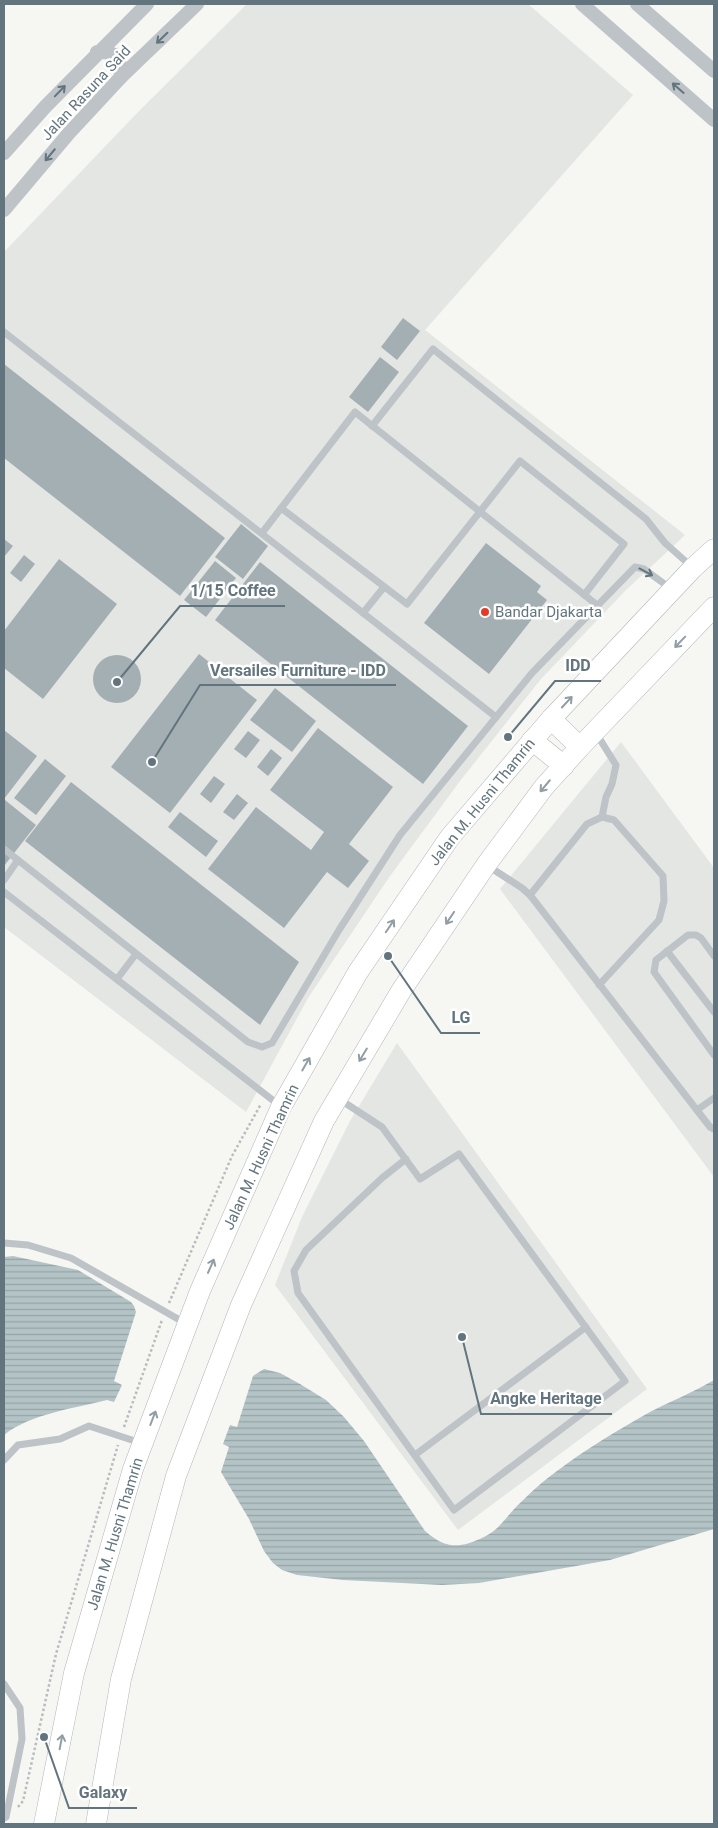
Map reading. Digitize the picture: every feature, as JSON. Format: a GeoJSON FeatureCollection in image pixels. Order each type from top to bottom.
{"type":"FeatureCollection","features":[{"type":"Feature","properties":{"kind":"main road","name":"Jalan M. Husni Thamrin"},"geometry":{"type":"LineString","coordinates":[[44,1824],[74,1673],[133,1469],[200,1291],[281,1106],[358,972],[450,838],[551,719],[693,568],[714,550]]}},
{"type":"Feature","properties":{"kind":"main road"},"geometry":{"type":"LineString","coordinates":[[96,1824],[121,1679],[176,1476],[241,1305],[324,1121],[401,991],[486,865],[544,787],[714,607]]}},
{"type":"Feature","properties":{"kind":"main road"},"geometry":{"type":"LineString","coordinates":[[551,719],[580,747]]}},
{"type":"Feature","properties":{"kind":"main road"},"geometry":{"type":"LineString","coordinates":[[532,740],[564,766]]}},
{"type":"Feature","properties":{"kind":"street","name":"Jalan Rasuna Said"},"geometry":{"type":"LineString","coordinates":[[4,153],[97,52],[146,4]]}},
{"type":"Feature","properties":{"kind":"street","name":"Jalan Rasuna Said"},"geometry":{"type":"LineString","coordinates":[[4,210],[69,133],[121,77],[197,4]]}},
{"type":"Feature","properties":{"kind":"street"},"geometry":{"type":"LineString","coordinates":[[582,4],[714,120]]}},
{"type":"Feature","properties":{"kind":"street"},"geometry":{"type":"LineString","coordinates":[[637,4],[714,71]]}},
{"type":"Feature","properties":{"kind":"street"},"geometry":{"type":"LineString","coordinates":[[97,52],[109,52],[120,60],[121,77]]}},
{"type":"Feature","properties":{"kind":"lane"},"geometry":{"type":"LineString","coordinates":[[4,332],[496,716]]}},
{"type":"Feature","properties":{"kind":"lane"},"geometry":{"type":"LineString","coordinates":[[372,426],[433,349],[646,519],[665,543],[693,568]]}},
{"type":"Feature","properties":{"kind":"lane"},"geometry":{"type":"LineString","coordinates":[[262,533],[355,412],[597,605]]}},
{"type":"Feature","properties":{"kind":"lane"},"geometry":{"type":"LineString","coordinates":[[281,508],[407,604],[520,461],[624,544],[584,595]]}},
{"type":"Feature","properties":{"kind":"lane"},"geometry":{"type":"LineString","coordinates":[[4,849],[248,1042],[262,1047],[272,1043],[338,930],[400,835],[532,673],[635,567],[644,569],[673,589]]}},
{"type":"Feature","properties":{"kind":"lane"},"geometry":{"type":"LineString","coordinates":[[363,612],[384,587]]}},
{"type":"Feature","properties":{"kind":"lane"},"geometry":{"type":"LineString","coordinates":[[595,732],[616,765],[602,817]]}},
{"type":"Feature","properties":{"kind":"lane"},"geometry":{"type":"LineString","coordinates":[[530,895],[587,824],[602,817],[614,820],[663,876],[664,901],[659,920],[599,985]]}},
{"type":"Feature","properties":{"kind":"lane"},"geometry":{"type":"LineString","coordinates":[[4,880],[18,860]]}},
{"type":"Feature","properties":{"kind":"lane"},"geometry":{"type":"LineString","coordinates":[[486,865],[530,895],[710,1127],[714,1129]]}},
{"type":"Feature","properties":{"kind":"lane"},"geometry":{"type":"LineString","coordinates":[[4,892],[281,1106]]}},
{"type":"Feature","properties":{"kind":"lane"},"geometry":{"type":"LineString","coordinates":[[714,956],[701,938],[696,935],[688,935],[656,960],[654,972],[714,1055]]}},
{"type":"Feature","properties":{"kind":"lane"},"geometry":{"type":"LineString","coordinates":[[667,951],[714,1012]]}},
{"type":"Feature","properties":{"kind":"lane"},"geometry":{"type":"LineString","coordinates":[[117,979],[136,954]]}},
{"type":"Feature","properties":{"kind":"lane"},"geometry":{"type":"LineString","coordinates":[[338,1098],[382,1126],[406,1159],[420,1179],[459,1154],[625,1381],[454,1510],[298,1293],[294,1271],[306,1250],[382,1178],[406,1159]]}},
{"type":"Feature","properties":{"kind":"lane"},"geometry":{"type":"LineString","coordinates":[[697,1110],[714,1098]]}},
{"type":"Feature","properties":{"kind":"lane"},"geometry":{"type":"LineString","coordinates":[[4,1243],[28,1245],[71,1258],[188,1324]]}},
{"type":"Feature","properties":{"kind":"lane"},"geometry":{"type":"LineString","coordinates":[[415,1455],[586,1328]]}},
{"type":"Feature","properties":{"kind":"lane"},"geometry":{"type":"LineString","coordinates":[[4,1460],[18,1445],[60,1439],[89,1426],[143,1443]]}},
{"type":"Feature","properties":{"kind":"lane"},"geometry":{"type":"LineString","coordinates":[[4,1684],[20,1708],[22,1739],[6,1817],[4,1818]]}},
{"type":"Feature","properties":{"kind":"shaded area"},"geometry":{"type":"Polygon","coordinates":[[[247,4],[528,4],[633,95],[425,330],[685,535],[626,590],[541,679],[460,781],[390,876],[308,998],[246,1112],[4,927],[4,252],[139,111],[247,4]]]}},
{"type":"Feature","properties":{"kind":"shaded area"},"geometry":{"type":"Polygon","coordinates":[[[621,742],[714,868],[714,1177],[500,889],[621,742]]]}},
{"type":"Feature","properties":{"kind":"shaded area"},"geometry":{"type":"Polygon","coordinates":[[[397,1043],[647,1389],[458,1530],[275,1285],[302,1217],[350,1121],[397,1043]]]}},
{"type":"Feature","properties":{"kind":"shaded area"},"geometry":{"type":"Polygon","coordinates":[[[13,1256],[78,1270],[131,1302],[136,1312],[114,1381],[122,1385],[114,1402],[107,1400],[53,1413],[27,1422],[4,1435],[4,1257],[13,1256]]]}},
{"type":"Feature","properties":{"kind":"shaded area"},"geometry":{"type":"Polygon","coordinates":[[[264,1369],[280,1373],[326,1400],[344,1417],[364,1441],[425,1531],[446,1544],[453,1545],[467,1544],[489,1534],[536,1488],[579,1455],[650,1412],[714,1380],[714,1529],[610,1560],[479,1583],[442,1585],[343,1580],[297,1575],[282,1570],[273,1563],[264,1551],[249,1519],[221,1472],[229,1447],[223,1444],[230,1425],[237,1427],[253,1376],[264,1369]]]}},
{"type":"Feature","properties":{"kind":"building"},"geometry":{"type":"Polygon","coordinates":[[[403,318],[420,331],[397,360],[381,347],[403,318]]]}},
{"type":"Feature","properties":{"kind":"building"},"geometry":{"type":"Polygon","coordinates":[[[380,357],[399,372],[368,412],[349,397],[380,357]]]}},
{"type":"Feature","properties":{"kind":"building"},"geometry":{"type":"Polygon","coordinates":[[[4,364],[225,538],[180,596],[4,458],[4,364]]]}},
{"type":"Feature","properties":{"kind":"building"},"geometry":{"type":"Polygon","coordinates":[[[241,524],[268,546],[243,579],[215,557],[241,524]]]}},
{"type":"Feature","properties":{"kind":"building"},"geometry":{"type":"Polygon","coordinates":[[[4,539],[13,546],[4,557],[4,539]]]}},
{"type":"Feature","properties":{"kind":"building","name":"Bandar Djakarta"},"geometry":{"type":"Polygon","coordinates":[[[486,543],[541,586],[537,592],[547,600],[489,674],[424,623],[486,543]]]}},
{"type":"Feature","properties":{"kind":"building"},"geometry":{"type":"Polygon","coordinates":[[[24,555],[35,564],[21,582],[10,573],[24,555]]]}},
{"type":"Feature","properties":{"kind":"building"},"geometry":{"type":"Polygon","coordinates":[[[59,559],[117,604],[43,699],[4,668],[4,631],[59,559]]]}},
{"type":"Feature","properties":{"kind":"building"},"geometry":{"type":"Polygon","coordinates":[[[215,561],[236,578],[206,617],[184,600],[215,561]]]}},
{"type":"Feature","properties":{"kind":"building"},"geometry":{"type":"Polygon","coordinates":[[[260,562],[468,726],[423,784],[215,620],[260,562]]]}},
{"type":"Feature","properties":{"kind":"building"},"geometry":{"type":"Polygon","coordinates":[[[199,654],[257,700],[170,813],[111,767],[199,654]]]}},
{"type":"Feature","properties":{"kind":"building"},"geometry":{"type":"Polygon","coordinates":[[[112,655],[122,655],[134,662],[141,674],[141,684],[134,696],[122,703],[112,703],[104,699],[97,692],[93,684],[93,674],[97,666],[104,659],[112,655]]]}},
{"type":"Feature","properties":{"kind":"building"},"geometry":{"type":"Polygon","coordinates":[[[275,688],[316,721],[292,752],[250,720],[275,688]]]}},
{"type":"Feature","properties":{"kind":"building"},"geometry":{"type":"Polygon","coordinates":[[[318,728],[393,787],[349,844],[369,861],[348,888],[327,872],[284,928],[208,869],[256,807],[311,850],[324,832],[270,790],[318,728]]]}},
{"type":"Feature","properties":{"kind":"building"},"geometry":{"type":"Polygon","coordinates":[[[4,730],[37,756],[4,799],[4,730]]]}},
{"type":"Feature","properties":{"kind":"building"},"geometry":{"type":"Polygon","coordinates":[[[248,731],[260,740],[246,758],[234,749],[248,731]]]}},
{"type":"Feature","properties":{"kind":"building"},"geometry":{"type":"Polygon","coordinates":[[[271,749],[282,758],[268,776],[257,767],[271,749]]]}},
{"type":"Feature","properties":{"kind":"building"},"geometry":{"type":"Polygon","coordinates":[[[45,759],[66,776],[36,815],[14,798],[45,759]]]}},
{"type":"Feature","properties":{"kind":"building"},"geometry":{"type":"Polygon","coordinates":[[[214,776],[225,784],[211,803],[200,794],[214,776]]]}},
{"type":"Feature","properties":{"kind":"building"},"geometry":{"type":"Polygon","coordinates":[[[71,782],[299,962],[260,1025],[25,841],[71,782]]]}},
{"type":"Feature","properties":{"kind":"building"},"geometry":{"type":"Polygon","coordinates":[[[237,794],[248,803],[234,820],[223,812],[237,794]]]}},
{"type":"Feature","properties":{"kind":"building"},"geometry":{"type":"Polygon","coordinates":[[[5,800],[36,825],[4,866],[4,802],[5,800]]]}},
{"type":"Feature","properties":{"kind":"building"},"geometry":{"type":"Polygon","coordinates":[[[180,812],[218,841],[206,857],[168,827],[180,812]]]}},
{"type":"Feature","properties":{"kind":"place","name":"Bandar Djakarta"},"geometry":{"type":"Point","coordinates":[485,612]}},
{"type":"Feature","properties":{"kind":"place","name":"1/15 Coffee"},"geometry":{"type":"Point","coordinates":[117,682]}},
{"type":"Feature","properties":{"kind":"place","name":"IDD"},"geometry":{"type":"Point","coordinates":[508,737]}},
{"type":"Feature","properties":{"kind":"place","name":"Versailes Furniture - IDD"},"geometry":{"type":"Point","coordinates":[152,762]}},
{"type":"Feature","properties":{"kind":"place","name":"LG"},"geometry":{"type":"Point","coordinates":[388,956]}},
{"type":"Feature","properties":{"kind":"place","name":"Angke Heritage"},"geometry":{"type":"Point","coordinates":[462,1337]}},
{"type":"Feature","properties":{"kind":"place","name":"Galaxy"},"geometry":{"type":"Point","coordinates":[44,1737]}}]}
